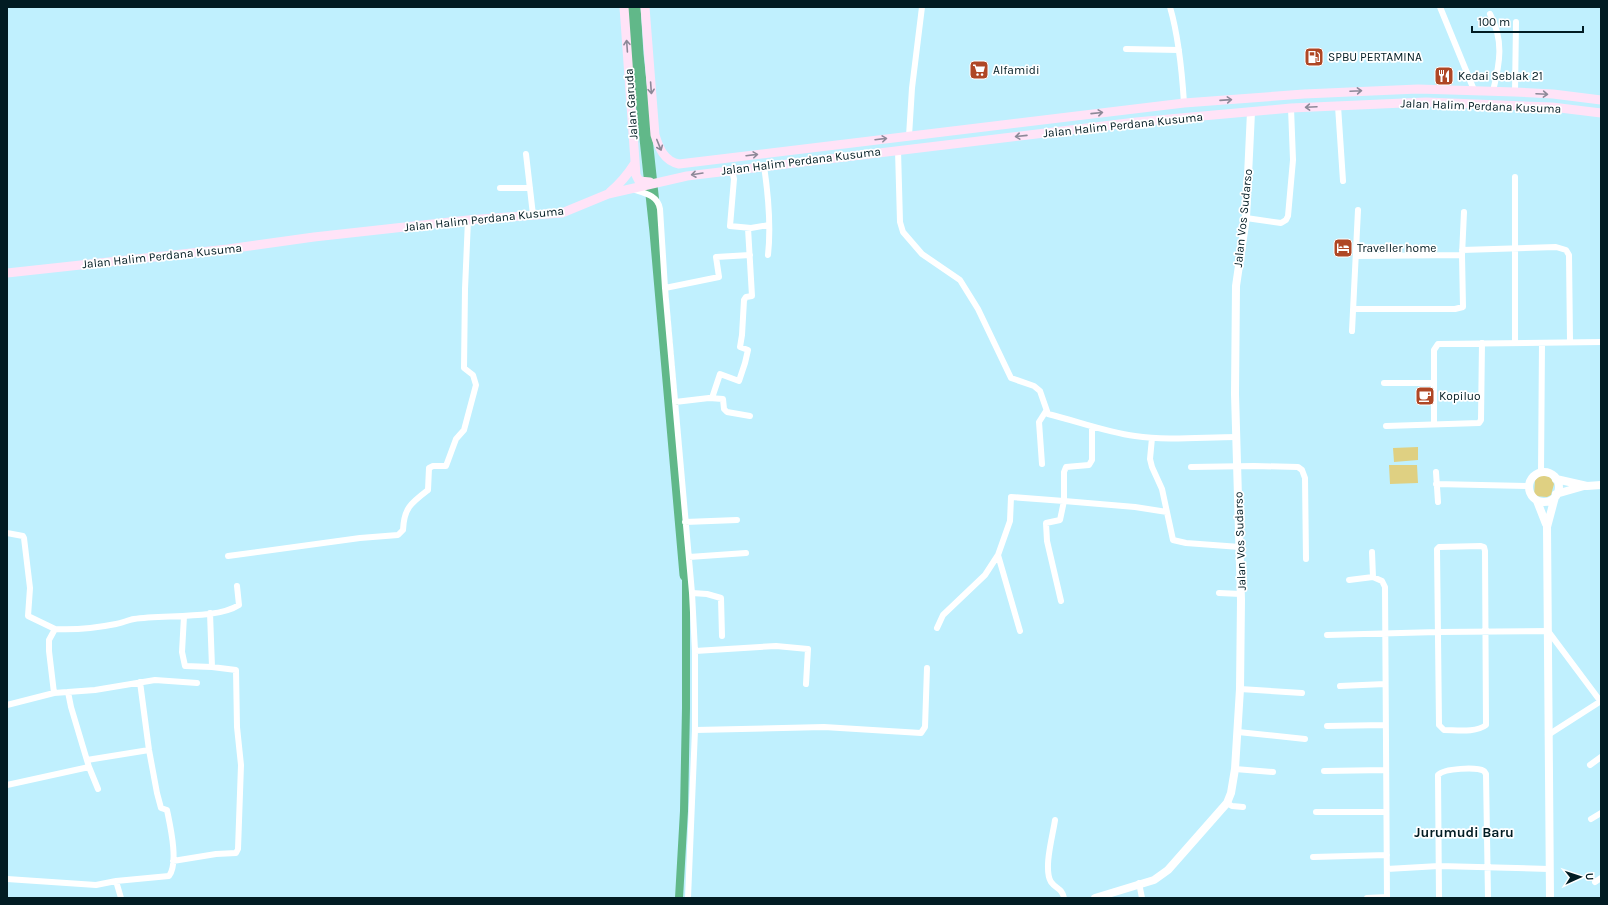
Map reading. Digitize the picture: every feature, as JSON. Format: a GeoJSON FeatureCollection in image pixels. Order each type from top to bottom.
{"type":"FeatureCollection","features":[{"type":"Feature","properties":{"kind":"main road","name":"Jalan Garuda"},"geometry":{"type":"LineString","coordinates":[[624,7],[636,175],[639,181],[651,185]]}},
{"type":"Feature","properties":{"kind":"main road","name":"Jalan Garuda"},"geometry":{"type":"LineString","coordinates":[[645,7],[653,124],[655,135],[661,151],[666,158],[672,162]]}},
{"type":"Feature","properties":{"kind":"main road","name":"Jalan Halim Perdana Kusuma"},"geometry":{"type":"LineString","coordinates":[[672,162],[678,164],[702,162],[997,124],[1184,103],[1361,91],[1418,89],[1474,90],[1553,94],[1601,100]]}},
{"type":"Feature","properties":{"kind":"main road","name":"Jalan Halim Perdana Kusuma"},"geometry":{"type":"LineString","coordinates":[[7,274],[468,220],[562,213],[608,194],[687,176],[1060,132],[1099,126],[1291,108],[1426,102],[1552,107],[1601,114]]}},
{"type":"Feature","properties":{"kind":"main road"},"geometry":{"type":"LineString","coordinates":[[1058,117],[1060,132]]}},
{"type":"Feature","properties":{"kind":"main road"},"geometry":{"type":"LineString","coordinates":[[997,124],[999,138]]}},
{"type":"Feature","properties":{"kind":"main road"},"geometry":{"type":"LineString","coordinates":[[608,194],[623,180],[635,163]]}},
{"type":"Feature","properties":{"kind":"street"},"geometry":{"type":"LineString","coordinates":[[909,136],[912,88],[922,7]]}},
{"type":"Feature","properties":{"kind":"street"},"geometry":{"type":"LineString","coordinates":[[1170,7],[1175,24],[1179,50],[1184,103]]}},
{"type":"Feature","properties":{"kind":"street"},"geometry":{"type":"LineString","coordinates":[[1440,7],[1474,90]]}},
{"type":"Feature","properties":{"kind":"street"},"geometry":{"type":"LineString","coordinates":[[1490,14],[1500,41],[1497,74],[1493,91]]}},
{"type":"Feature","properties":{"kind":"street"},"geometry":{"type":"LineString","coordinates":[[1515,92],[1516,22]]}},
{"type":"Feature","properties":{"kind":"street"},"geometry":{"type":"LineString","coordinates":[[1126,49],[1179,50]]}},
{"type":"Feature","properties":{"kind":"street"},"geometry":{"type":"LineString","coordinates":[[1338,106],[1343,181]]}},
{"type":"Feature","properties":{"kind":"street"},"geometry":{"type":"LineString","coordinates":[[1246,218],[1281,223],[1286,220],[1288,216],[1293,160],[1291,108]]}},
{"type":"Feature","properties":{"kind":"street","name":"Jalan Vos Sudarso"},"geometry":{"type":"LineString","coordinates":[[1095,898],[1139,883],[1154,880],[1168,870],[1227,803],[1231,793],[1235,769],[1238,732],[1241,594],[1235,341],[1236,286],[1246,218],[1251,112]]}},
{"type":"Feature","properties":{"kind":"street"},"geometry":{"type":"LineString","coordinates":[[898,150],[900,222],[903,232],[922,254],[960,280],[978,309],[1011,378],[1034,386],[1040,391],[1048,414],[1120,434],[1152,438],[1237,437]]}},
{"type":"Feature","properties":{"kind":"street"},"geometry":{"type":"LineString","coordinates":[[526,154],[533,215]]}},
{"type":"Feature","properties":{"kind":"street"},"geometry":{"type":"LineString","coordinates":[[764,166],[769,245],[768,255]]}},
{"type":"Feature","properties":{"kind":"street"},"geometry":{"type":"LineString","coordinates":[[732,170],[734,178],[730,226],[742,226],[748,228],[768,225]]}},
{"type":"Feature","properties":{"kind":"street"},"geometry":{"type":"LineString","coordinates":[[1515,177],[1515,342]]}},
{"type":"Feature","properties":{"kind":"street"},"geometry":{"type":"LineString","coordinates":[[651,185],[660,209],[665,288],[692,593],[695,651],[695,730],[688,898]]}},
{"type":"Feature","properties":{"kind":"street"},"geometry":{"type":"LineString","coordinates":[[500,188],[530,188]]}},
{"type":"Feature","properties":{"kind":"street"},"geometry":{"type":"LineString","coordinates":[[1352,331],[1358,210]]}},
{"type":"Feature","properties":{"kind":"street"},"geometry":{"type":"LineString","coordinates":[[1354,309],[1455,309],[1463,307],[1462,252],[1464,212]]}},
{"type":"Feature","properties":{"kind":"street"},"geometry":{"type":"LineString","coordinates":[[228,556],[360,538],[398,535],[403,530],[404,518],[410,503],[428,490],[429,468],[433,466],[446,466],[456,439],[464,430],[476,385],[472,375],[464,368],[468,220]]}},
{"type":"Feature","properties":{"kind":"street"},"geometry":{"type":"LineString","coordinates":[[712,398],[720,374],[739,381],[748,350],[740,348],[744,300],[746,297],[752,296],[748,228]]}},
{"type":"Feature","properties":{"kind":"street"},"geometry":{"type":"LineString","coordinates":[[1356,256],[1556,247],[1566,250],[1569,255],[1570,341]]}},
{"type":"Feature","properties":{"kind":"street"},"geometry":{"type":"LineString","coordinates":[[665,288],[719,277],[716,257],[750,255]]}},
{"type":"Feature","properties":{"kind":"street"},"geometry":{"type":"LineString","coordinates":[[1434,424],[1434,350],[1436,346],[1442,344],[1515,342],[1601,342]]}},
{"type":"Feature","properties":{"kind":"street"},"geometry":{"type":"LineString","coordinates":[[1386,426],[1479,423],[1482,343]]}},
{"type":"Feature","properties":{"kind":"street"},"geometry":{"type":"LineString","coordinates":[[1541,472],[1542,343]]}},
{"type":"Feature","properties":{"kind":"street"},"geometry":{"type":"LineString","coordinates":[[1384,383],[1434,383]]}},
{"type":"Feature","properties":{"kind":"street"},"geometry":{"type":"LineString","coordinates":[[675,402],[712,398],[723,399],[724,409],[727,412],[750,416]]}},
{"type":"Feature","properties":{"kind":"street"},"geometry":{"type":"LineString","coordinates":[[1042,464],[1039,422],[1046,411]]}},
{"type":"Feature","properties":{"kind":"street"},"geometry":{"type":"LineString","coordinates":[[1061,601],[1047,541],[1046,523],[1060,520],[1064,501],[1064,472],[1066,468],[1089,465],[1092,460],[1092,427]]}},
{"type":"Feature","properties":{"kind":"street"},"geometry":{"type":"LineString","coordinates":[[1152,438],[1150,459],[1162,490],[1173,540],[1186,543],[1240,547]]}},
{"type":"Feature","properties":{"kind":"street"},"geometry":{"type":"LineString","coordinates":[[680,456],[687,456]]}},
{"type":"Feature","properties":{"kind":"street"},"geometry":{"type":"LineString","coordinates":[[1190,467],[1298,467],[1302,470],[1305,478],[1306,559]]}},
{"type":"Feature","properties":{"kind":"street"},"geometry":{"type":"LineString","coordinates":[[1436,472],[1438,502]]}},
{"type":"Feature","properties":{"kind":"street"},"geometry":{"type":"LineString","coordinates":[[1547,527],[1537,501],[1530,492],[1529,486],[1533,477],[1541,472],[1552,474],[1558,484],[1547,527],[1550,898]]}},
{"type":"Feature","properties":{"kind":"street"},"geometry":{"type":"LineString","coordinates":[[1556,479],[1587,486]]}},
{"type":"Feature","properties":{"kind":"street"},"geometry":{"type":"LineString","coordinates":[[1436,484],[1529,486]]}},
{"type":"Feature","properties":{"kind":"street"},"geometry":{"type":"LineString","coordinates":[[1537,501],[1544,502],[1556,496],[1587,486],[1601,485]]}},
{"type":"Feature","properties":{"kind":"street"},"geometry":{"type":"LineString","coordinates":[[937,628],[943,615],[985,576],[998,555],[1010,521],[1011,497],[1135,507],[1168,512]]}},
{"type":"Feature","properties":{"kind":"street"},"geometry":{"type":"LineString","coordinates":[[685,522],[737,520]]}},
{"type":"Feature","properties":{"kind":"street"},"geometry":{"type":"LineString","coordinates":[[7,533],[23,536],[24,538],[30,588],[28,616],[55,629],[75,630],[118,624],[133,619],[184,616],[232,610],[239,605],[237,586]]}},
{"type":"Feature","properties":{"kind":"street"},"geometry":{"type":"LineString","coordinates":[[1440,547],[1484,547],[1487,720],[1486,725],[1482,728],[1470,730],[1444,730],[1439,725],[1438,632],[1437,549],[1440,547]]}},
{"type":"Feature","properties":{"kind":"street"},"geometry":{"type":"LineString","coordinates":[[1372,552],[1373,577]]}},
{"type":"Feature","properties":{"kind":"street"},"geometry":{"type":"LineString","coordinates":[[689,557],[746,553]]}},
{"type":"Feature","properties":{"kind":"street"},"geometry":{"type":"LineString","coordinates":[[998,555],[1020,631]]}},
{"type":"Feature","properties":{"kind":"street"},"geometry":{"type":"LineString","coordinates":[[1349,580],[1373,577],[1382,581],[1385,587],[1387,898],[1367,898]]}},
{"type":"Feature","properties":{"kind":"street"},"geometry":{"type":"LineString","coordinates":[[692,593],[707,594],[721,598],[722,636]]}},
{"type":"Feature","properties":{"kind":"street"},"geometry":{"type":"LineString","coordinates":[[1219,593],[1241,594]]}},
{"type":"Feature","properties":{"kind":"street"},"geometry":{"type":"LineString","coordinates":[[210,613],[212,667]]}},
{"type":"Feature","properties":{"kind":"street"},"geometry":{"type":"LineString","coordinates":[[173,861],[216,854],[236,854],[238,849],[241,765],[237,728],[236,670],[185,666],[182,652],[184,616]]}},
{"type":"Feature","properties":{"kind":"street"},"geometry":{"type":"LineString","coordinates":[[54,693],[49,640],[55,629]]}},
{"type":"Feature","properties":{"kind":"street"},"geometry":{"type":"LineString","coordinates":[[1327,635],[1548,631]]}},
{"type":"Feature","properties":{"kind":"street"},"geometry":{"type":"LineString","coordinates":[[1548,631],[1601,701],[1548,735]]}},
{"type":"Feature","properties":{"kind":"street"},"geometry":{"type":"LineString","coordinates":[[695,651],[776,646],[808,649],[806,684]]}},
{"type":"Feature","properties":{"kind":"street"},"geometry":{"type":"LineString","coordinates":[[695,730],[824,727],[921,733],[925,727],[927,668]]}},
{"type":"Feature","properties":{"kind":"street"},"geometry":{"type":"LineString","coordinates":[[7,705],[54,693],[95,690],[155,680],[197,683]]}},
{"type":"Feature","properties":{"kind":"street"},"geometry":{"type":"LineString","coordinates":[[7,879],[96,885],[116,881],[169,876],[172,872],[173,849],[167,810],[163,809],[159,803],[149,750],[140,682]]}},
{"type":"Feature","properties":{"kind":"street"},"geometry":{"type":"LineString","coordinates":[[1340,686],[1385,684]]}},
{"type":"Feature","properties":{"kind":"street"},"geometry":{"type":"LineString","coordinates":[[1240,689],[1302,693]]}},
{"type":"Feature","properties":{"kind":"street"},"geometry":{"type":"LineString","coordinates":[[68,692],[89,767],[98,789]]}},
{"type":"Feature","properties":{"kind":"street"},"geometry":{"type":"LineString","coordinates":[[1327,726],[1385,726]]}},
{"type":"Feature","properties":{"kind":"street"},"geometry":{"type":"LineString","coordinates":[[1238,732],[1305,739]]}},
{"type":"Feature","properties":{"kind":"street"},"geometry":{"type":"LineString","coordinates":[[87,760],[149,750]]}},
{"type":"Feature","properties":{"kind":"street"},"geometry":{"type":"LineString","coordinates":[[1590,765],[1601,757]]}},
{"type":"Feature","properties":{"kind":"street"},"geometry":{"type":"LineString","coordinates":[[7,785],[89,767]]}},
{"type":"Feature","properties":{"kind":"street"},"geometry":{"type":"LineString","coordinates":[[1235,769],[1273,772]]}},
{"type":"Feature","properties":{"kind":"street"},"geometry":{"type":"LineString","coordinates":[[1439,898],[1438,775],[1445,770],[1481,769],[1486,774],[1488,898]]}},
{"type":"Feature","properties":{"kind":"street"},"geometry":{"type":"LineString","coordinates":[[1324,771],[1386,770]]}},
{"type":"Feature","properties":{"kind":"street"},"geometry":{"type":"LineString","coordinates":[[1227,803],[1232,806],[1243,807]]}},
{"type":"Feature","properties":{"kind":"street"},"geometry":{"type":"LineString","coordinates":[[1316,812],[1386,812]]}},
{"type":"Feature","properties":{"kind":"street"},"geometry":{"type":"LineString","coordinates":[[1591,819],[1601,813]]}},
{"type":"Feature","properties":{"kind":"street"},"geometry":{"type":"LineString","coordinates":[[1055,820],[1049,858],[1049,874],[1052,882],[1062,891],[1064,898]]}},
{"type":"Feature","properties":{"kind":"street"},"geometry":{"type":"LineString","coordinates":[[1313,857],[1387,855]]}},
{"type":"Feature","properties":{"kind":"street"},"geometry":{"type":"LineString","coordinates":[[1387,869],[1439,866],[1549,869]]}},
{"type":"Feature","properties":{"kind":"street"},"geometry":{"type":"LineString","coordinates":[[1595,882],[1601,878]]}},
{"type":"Feature","properties":{"kind":"street"},"geometry":{"type":"LineString","coordinates":[[116,881],[121,898]]}},
{"type":"Feature","properties":{"kind":"street"},"geometry":{"type":"LineString","coordinates":[[1139,883],[1142,898]]}},
{"type":"Feature","properties":{"kind":"shaded area"},"geometry":{"type":"Polygon","coordinates":[[[1418,447],[1418,460],[1394,462],[1393,448],[1418,447]]]}},
{"type":"Feature","properties":{"kind":"shaded area"},"geometry":{"type":"Polygon","coordinates":[[[1389,465],[1417,465],[1418,483],[1390,484],[1389,465]]]}},
{"type":"Feature","properties":{"kind":"shaded area"},"geometry":{"type":"Polygon","coordinates":[[[1541,475],[1550,477],[1554,484],[1551,495],[1547,497],[1534,496],[1535,480],[1541,475]]]}},
{"type":"Feature","properties":{"kind":"waterway"},"geometry":{"type":"LineString","coordinates":[[634,7],[637,54],[656,232],[686,575]]}},
{"type":"Feature","properties":{"kind":"waterway"},"geometry":{"type":"LineString","coordinates":[[679,898],[684,811],[686,575]]}},
{"type":"Feature","properties":{"kind":"place","name":"SPBU PERTAMINA"},"geometry":{"type":"Point","coordinates":[1314,57]}},
{"type":"Feature","properties":{"kind":"place","name":"Alfamidi"},"geometry":{"type":"Point","coordinates":[979,70]}},
{"type":"Feature","properties":{"kind":"place","name":"Kedai Seblak 21"},"geometry":{"type":"Point","coordinates":[1444,76]}},
{"type":"Feature","properties":{"kind":"place","name":"Traveller home"},"geometry":{"type":"Point","coordinates":[1343,248]}},
{"type":"Feature","properties":{"kind":"place","name":"Kopiluo"},"geometry":{"type":"Point","coordinates":[1425,396]}},
{"type":"Feature","properties":{"kind":"district","name":"Jurumudi Baru"},"geometry":{"type":"Point","coordinates":[1464,832]}}]}
